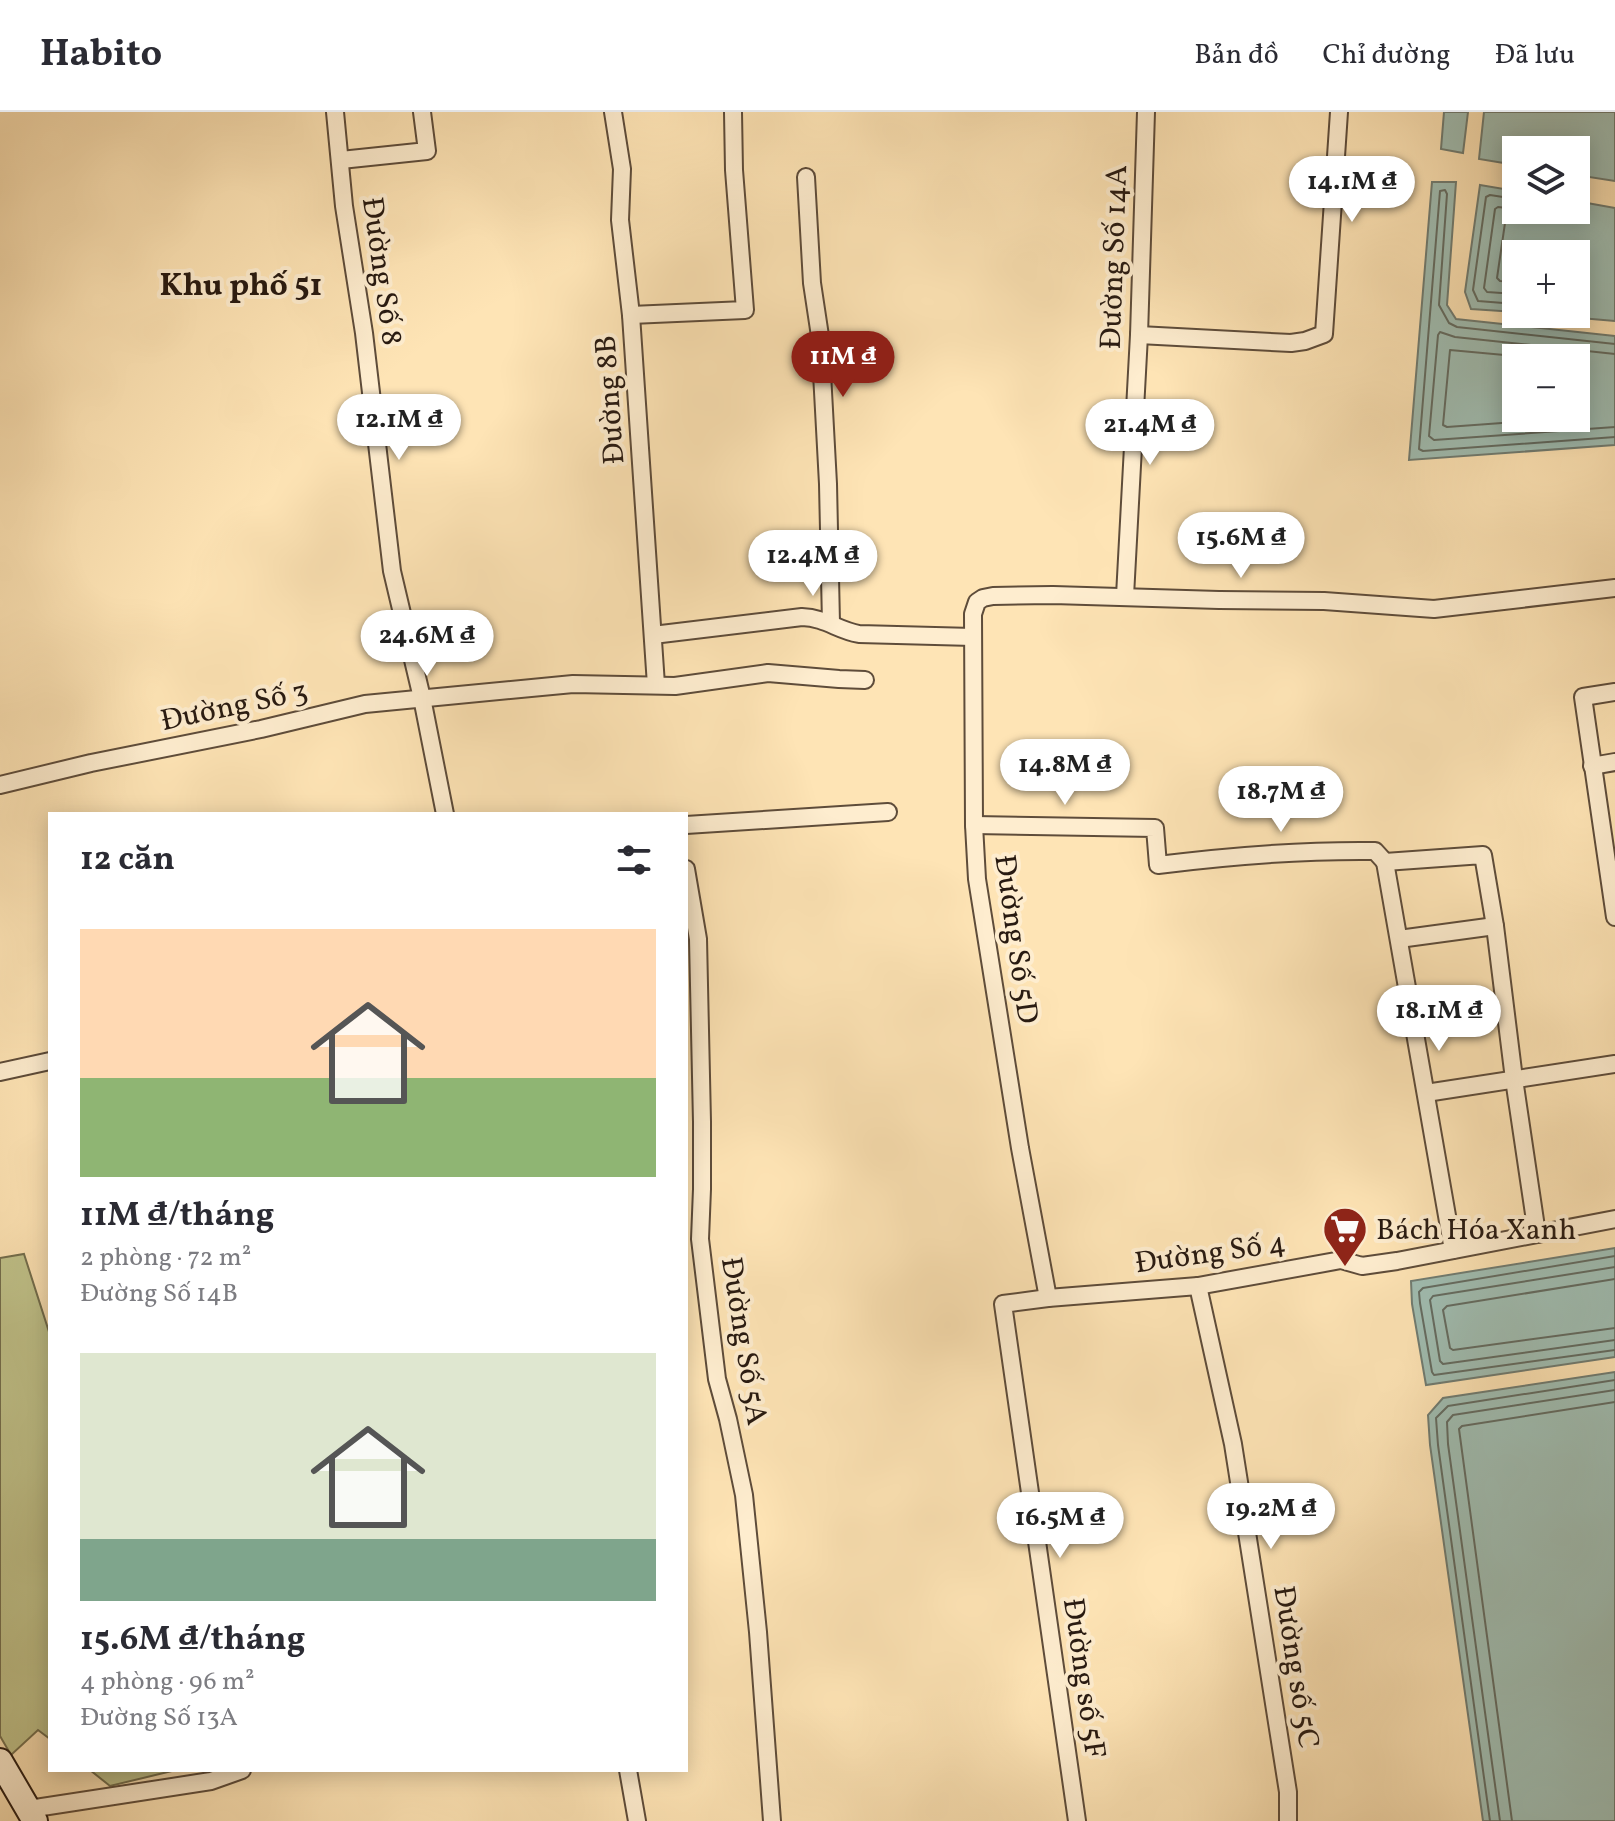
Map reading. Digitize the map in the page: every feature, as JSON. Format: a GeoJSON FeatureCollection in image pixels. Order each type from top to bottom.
{"type":"FeatureCollection","features":[{"type":"Feature","properties":{"kind":"main road"},"geometry":{"type":"LineString","coordinates":[[0,1761],[32,1815]]}},
{"type":"Feature","properties":{"kind":"street","name":"Đường Số 8"},"geometry":{"type":"LineString","coordinates":[[335,112],[344,206],[364,333],[392,571],[445,812]]}},
{"type":"Feature","properties":{"kind":"street"},"geometry":{"type":"LineString","coordinates":[[341,160],[427,151],[422,112]]}},
{"type":"Feature","properties":{"kind":"street","name":"Đường 8B"},"geometry":{"type":"LineString","coordinates":[[613,112],[622,169],[620,220],[631,315],[656,685]]}},
{"type":"Feature","properties":{"kind":"street"},"geometry":{"type":"LineString","coordinates":[[631,315],[745,310],[734,170],[733,112]]}},
{"type":"Feature","properties":{"kind":"street","name":"Đường Số 14A"},"geometry":{"type":"LineString","coordinates":[[1125,596],[1139,335],[1146,112]]}},
{"type":"Feature","properties":{"kind":"street"},"geometry":{"type":"LineString","coordinates":[[1139,335],[1291,343],[1324,334],[1339,112]]}},
{"type":"Feature","properties":{"kind":"street"},"geometry":{"type":"LineString","coordinates":[[806,177],[812,283],[820,336],[831,623]]}},
{"type":"Feature","properties":{"kind":"street"},"geometry":{"type":"LineString","coordinates":[[1125,596],[1324,601],[1434,609],[1615,588]]}},
{"type":"Feature","properties":{"kind":"street","name":"Đường Số 5D"},"geometry":{"type":"LineString","coordinates":[[1048,1298],[1020,1148],[977,879],[973,614],[977,602],[993,596],[1125,596]]}},
{"type":"Feature","properties":{"kind":"street"},"geometry":{"type":"LineString","coordinates":[[653,635],[802,617],[816,618],[843,631],[859,634],[973,637]]}},
{"type":"Feature","properties":{"kind":"street","name":"Đường Số 3"},"geometry":{"type":"LineString","coordinates":[[0,785],[365,704],[573,684],[675,686],[768,673],[865,680]]}},
{"type":"Feature","properties":{"kind":"street"},"geometry":{"type":"LineString","coordinates":[[1615,692],[1583,697],[1615,910]]}},
{"type":"Feature","properties":{"kind":"street"},"geometry":{"type":"LineString","coordinates":[[1592,766],[1615,762]]}},
{"type":"Feature","properties":{"kind":"street"},"geometry":{"type":"LineString","coordinates":[[688,825],[888,812]]}},
{"type":"Feature","properties":{"kind":"street"},"geometry":{"type":"LineString","coordinates":[[974,825],[1155,828],[1158,865],[1330,850],[1375,851],[1385,862],[1453,1250]]}},
{"type":"Feature","properties":{"kind":"street"},"geometry":{"type":"LineString","coordinates":[[1385,862],[1483,855],[1537,1234]]}},
{"type":"Feature","properties":{"kind":"street","name":"Đường Số 5A"},"geometry":{"type":"LineString","coordinates":[[688,883],[698,939],[702,1122],[700,1239],[717,1379],[744,1495],[772,1821]]}},
{"type":"Feature","properties":{"kind":"street"},"geometry":{"type":"LineString","coordinates":[[1399,939],[1495,926]]}},
{"type":"Feature","properties":{"kind":"street"},"geometry":{"type":"LineString","coordinates":[[0,1072],[48,1061]]}},
{"type":"Feature","properties":{"kind":"street"},"geometry":{"type":"LineString","coordinates":[[1426,1093],[1615,1064]]}},
{"type":"Feature","properties":{"kind":"street","name":"Đường Số 4"},"geometry":{"type":"LineString","coordinates":[[1048,1298],[1198,1286],[1341,1260],[1362,1266],[1615,1219]]}},
{"type":"Feature","properties":{"kind":"street","name":"Đường số 5C"},"geometry":{"type":"LineString","coordinates":[[1198,1286],[1233,1444],[1288,1792],[1288,1821]]}},
{"type":"Feature","properties":{"kind":"street","name":"Đường số 5F"},"geometry":{"type":"LineString","coordinates":[[1048,1298],[1003,1304],[1077,1821]]}},
{"type":"Feature","properties":{"kind":"street"},"geometry":{"type":"LineString","coordinates":[[32,1815],[211,1781],[236,1772]]}},
{"type":"Feature","properties":{"kind":"street"},"geometry":{"type":"LineString","coordinates":[[628,1772],[637,1821]]}},
{"type":"Feature","properties":{"kind":"green space"},"geometry":{"type":"Polygon","coordinates":[[[24,1254],[48,1329],[48,1738],[38,1730],[11,1755],[0,1736],[0,1258],[24,1254]]]}},
{"type":"Feature","properties":{"kind":"green space"},"geometry":{"type":"Polygon","coordinates":[[[92,1772],[168,1772],[110,1786],[92,1772]]]}},
{"type":"Feature","properties":{"kind":"water"},"geometry":{"type":"Polygon","coordinates":[[[1444,112],[1468,112],[1463,153],[1441,149],[1444,112]]]}},
{"type":"Feature","properties":{"kind":"water"},"geometry":{"type":"Polygon","coordinates":[[[1484,112],[1615,112],[1615,181],[1590,177],[1590,136],[1502,136],[1502,163],[1479,159],[1484,112]]]}},
{"type":"Feature","properties":{"kind":"water"},"geometry":{"type":"Polygon","coordinates":[[[1432,182],[1456,182],[1447,305],[1456,319],[1502,324],[1502,328],[1540,328],[1615,336],[1615,445],[1409,460],[1432,182]]]}},
{"type":"Feature","properties":{"kind":"water"},"geometry":{"type":"Polygon","coordinates":[[[1480,185],[1502,189],[1502,224],[1590,224],[1590,204],[1615,208],[1615,321],[1590,319],[1590,240],[1502,240],[1502,311],[1471,309],[1465,292],[1480,185]]]}},
{"type":"Feature","properties":{"kind":"water"},"geometry":{"type":"Polygon","coordinates":[[[1615,1248],[1615,1357],[1426,1385],[1411,1281],[1615,1248]]]}},
{"type":"Feature","properties":{"kind":"water"},"geometry":{"type":"Polygon","coordinates":[[[1615,1372],[1615,1821],[1483,1821],[1428,1415],[1443,1398],[1615,1372]]]}},
{"type":"Feature","properties":{"kind":"place","name":"Bách Hóa Xanh"},"geometry":{"type":"Point","coordinates":[1345,1268]}},
{"type":"Feature","properties":{"kind":"district","name":"Khu phố 51"},"geometry":{"type":"Point","coordinates":[241,284]}}]}
